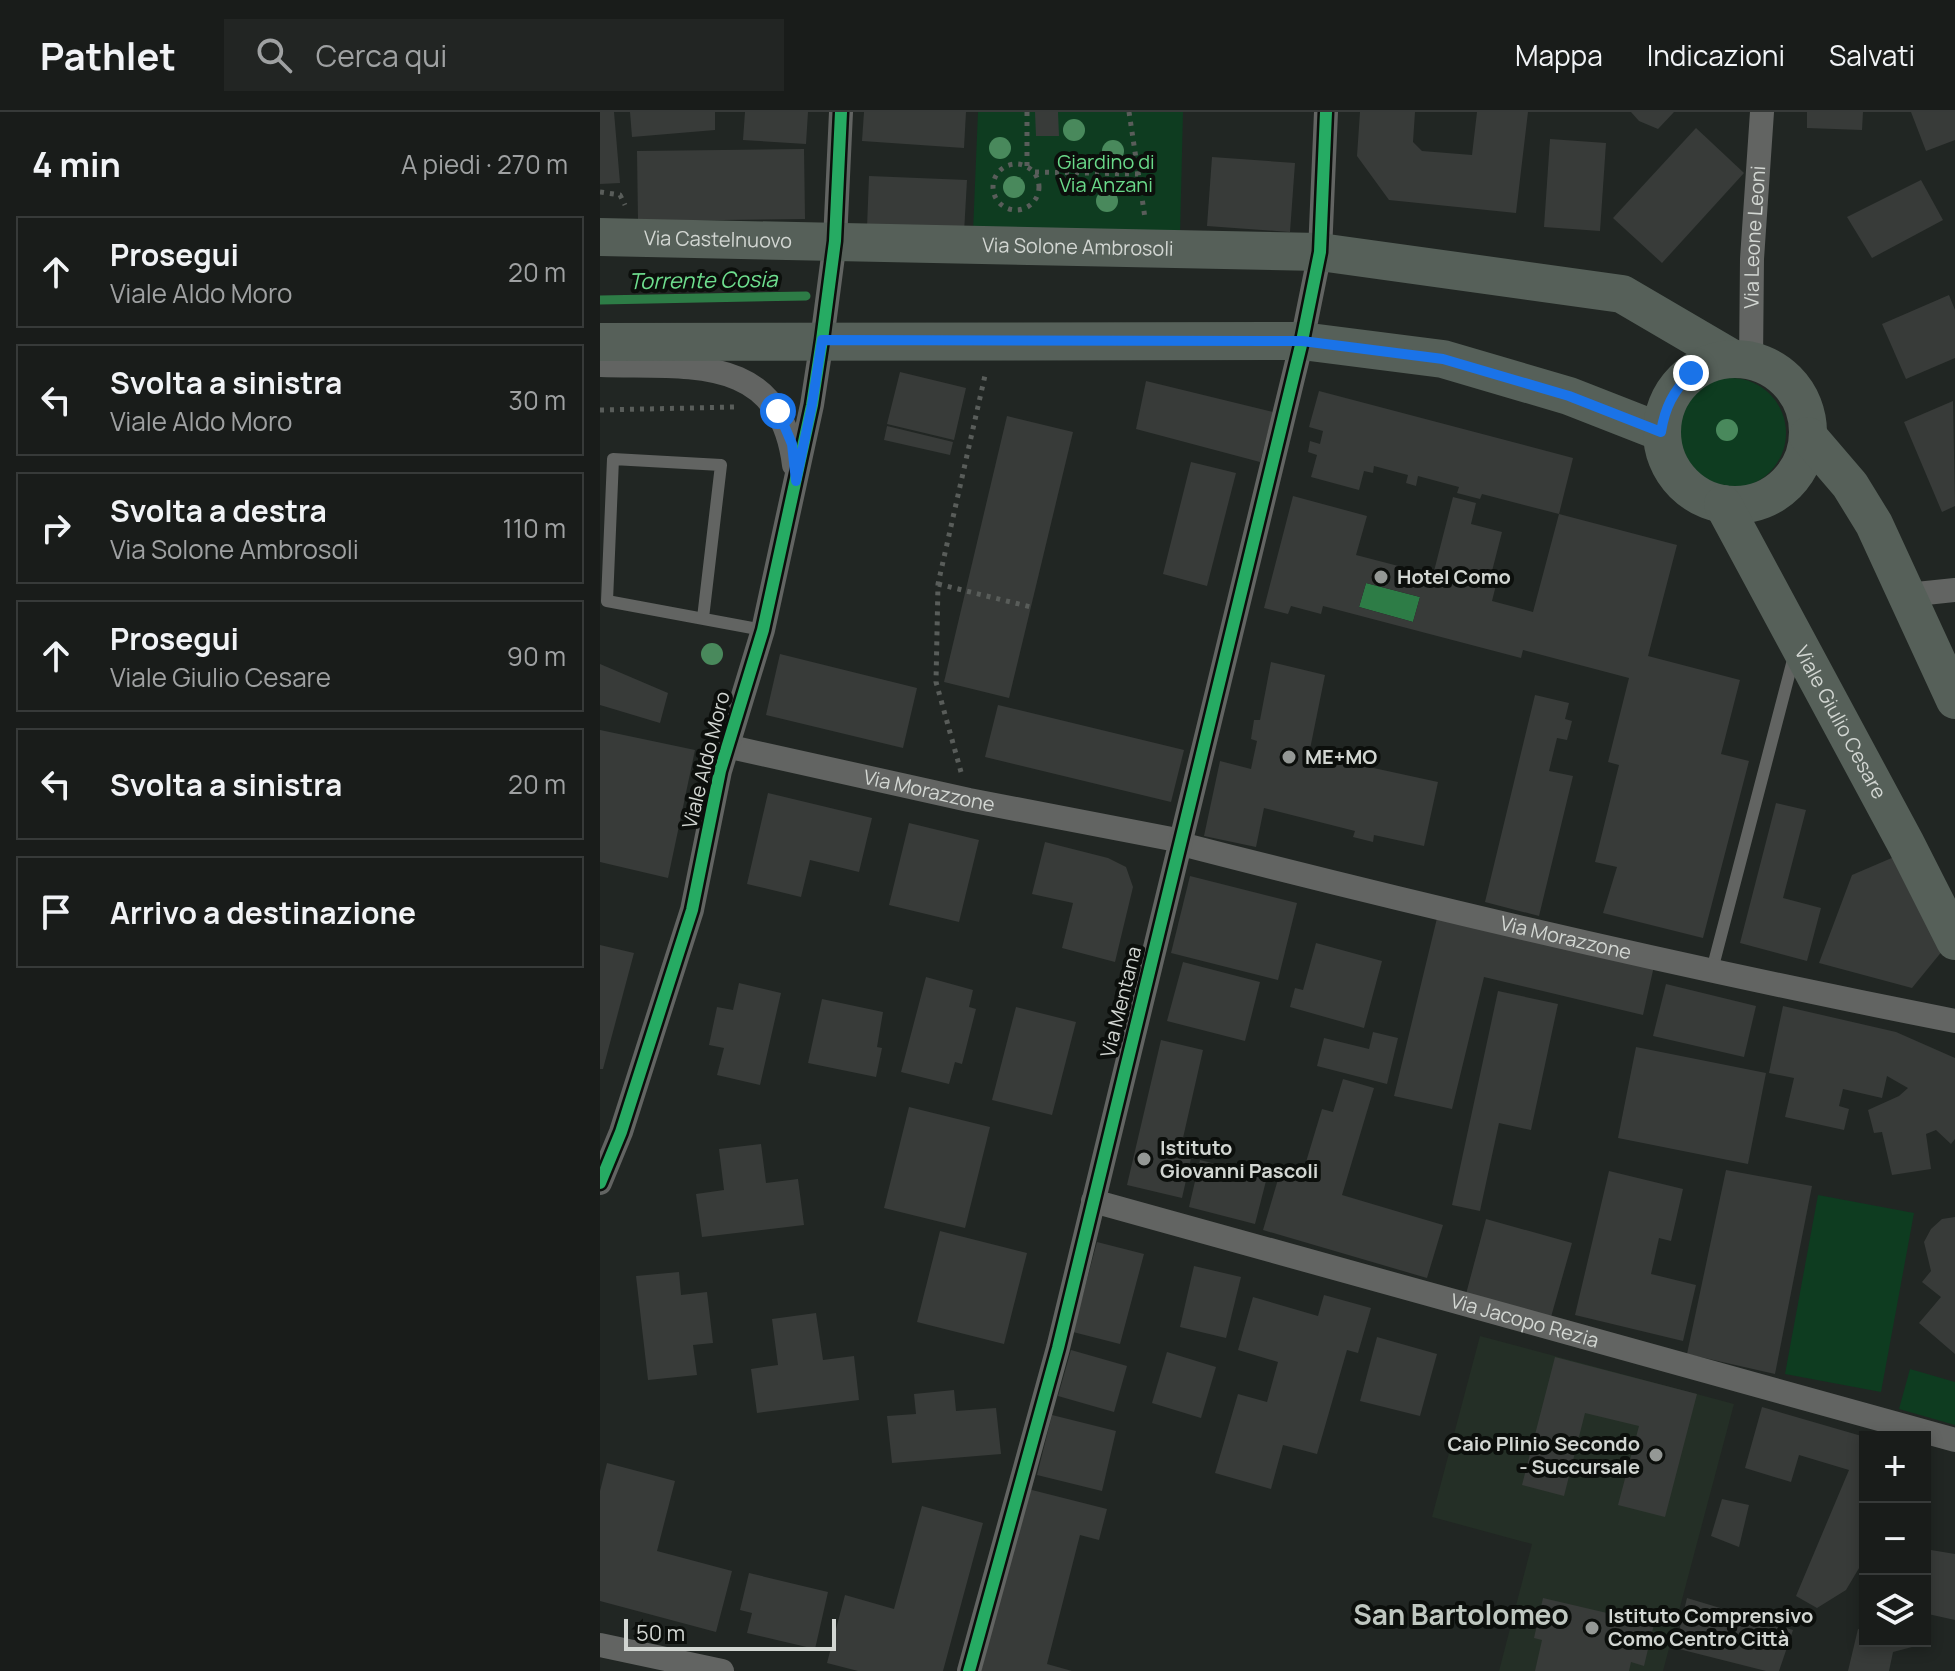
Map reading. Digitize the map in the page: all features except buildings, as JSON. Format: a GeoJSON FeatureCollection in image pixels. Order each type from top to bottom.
{"type":"FeatureCollection","features":[{"type":"Feature","properties":{"kind":"main road","name":"Via Castelnuovo"},"geometry":{"type":"LineString","coordinates":[[601,236],[833,253]]}},
{"type":"Feature","properties":{"kind":"main road","name":"Via Solone Ambrosoli"},"geometry":{"type":"LineString","coordinates":[[833,253],[1150,248],[1320,252]]}},
{"type":"Feature","properties":{"kind":"main road"},"geometry":{"type":"LineString","coordinates":[[1320,252],[1622,294],[1742,360],[1774,371],[1793,388],[1805,410],[1808,436],[1803,460],[1790,481],[1771,496],[1748,504],[1723,504],[1703,498],[1686,487],[1664,453],[1661,432],[1665,410],[1675,390],[1691,373],[1710,363],[1742,360]]}},
{"type":"Feature","properties":{"kind":"main road"},"geometry":{"type":"LineString","coordinates":[[600,342],[824,329],[992,340],[1302,341],[1443,359],[1569,396],[1661,432]]}},
{"type":"Feature","properties":{"kind":"main road"},"geometry":{"type":"LineString","coordinates":[[1808,436],[1850,485],[1867,512],[1955,700]]}},
{"type":"Feature","properties":{"kind":"main road","name":"Viale Giulio Cesare"},"geometry":{"type":"LineString","coordinates":[[1723,504],[1955,941]]}},
{"type":"Feature","properties":{"kind":"street","name":"Viale Aldo Moro"},"geometry":{"type":"LineString","coordinates":[[600,1183],[621,1132],[692,910],[726,746],[763,630],[812,405],[824,329],[833,253],[841,112]]}},
{"type":"Feature","properties":{"kind":"street"},"geometry":{"type":"LineString","coordinates":[[1302,341],[1320,252],[1326,112]]}},
{"type":"Feature","properties":{"kind":"street","name":"Via Leone Leoni"},"geometry":{"type":"LineString","coordinates":[[1742,360],[1762,112]]}},
{"type":"Feature","properties":{"kind":"street","name":"Via Mentana"},"geometry":{"type":"LineString","coordinates":[[969,1671],[1058,1348],[1302,341]]}},
{"type":"Feature","properties":{"kind":"street","name":"Viale Aldo Moro"},"geometry":{"type":"LineString","coordinates":[[600,365],[711,369],[751,385],[765,395],[785,424],[792,444],[796,481]]}},
{"type":"Feature","properties":{"kind":"street"},"geometry":{"type":"LineString","coordinates":[[1907,595],[1955,590]]}},
{"type":"Feature","properties":{"kind":"street","name":"Via Morazzone"},"geometry":{"type":"LineString","coordinates":[[726,746],[1181,843],[1394,899],[1955,1021]]}},
{"type":"Feature","properties":{"kind":"street","name":"Via Jacopo Rezia"},"geometry":{"type":"LineString","coordinates":[[1093,1201],[1955,1440]]}},
{"type":"Feature","properties":{"kind":"street"},"geometry":{"type":"LineString","coordinates":[[600,1645],[722,1671]]}},
{"type":"Feature","properties":{"kind":"lane"},"geometry":{"type":"LineString","coordinates":[[703,618],[721,465],[613,459],[607,601],[763,630]]}},
{"type":"Feature","properties":{"kind":"lane"},"geometry":{"type":"LineString","coordinates":[[1712,970],[1797,642]]}},
{"type":"Feature","properties":{"kind":"path"},"geometry":{"type":"LineString","coordinates":[[1027,112],[1027,166]]}},
{"type":"Feature","properties":{"kind":"path"},"geometry":{"type":"LineString","coordinates":[[1129,112],[1150,248]]}},
{"type":"Feature","properties":{"kind":"path"},"geometry":{"type":"LineString","coordinates":[[1035,172],[1040,188],[1033,204],[1017,210],[1001,205],[993,190],[997,174],[1010,164],[1027,166],[1035,172],[1138,174]]}},
{"type":"Feature","properties":{"kind":"path"},"geometry":{"type":"LineString","coordinates":[[969,800],[936,682],[938,584],[992,340]]}},
{"type":"Feature","properties":{"kind":"path"},"geometry":{"type":"LineString","coordinates":[[600,410],[739,407],[765,395]]}},
{"type":"Feature","properties":{"kind":"path"},"geometry":{"type":"LineString","coordinates":[[938,584],[1031,607]]}},
{"type":"Feature","properties":{"kind":"shaded area"},"geometry":{"type":"Polygon","coordinates":[[[1366,583],[1420,597],[1413,622],[1359,607],[1366,583]]]}},
{"type":"Feature","properties":{"kind":"shaded area"},"geometry":{"type":"Polygon","coordinates":[[[1480,1336],[1734,1404],[1663,1671],[1499,1671],[1532,1544],[1432,1517],[1480,1336]]]}},
{"type":"Feature","properties":{"kind":"green space","name":"Giardino di Via Anzani"},"geometry":{"type":"Polygon","coordinates":[[[978,112],[1183,112],[1180,236],[973,232],[978,112]]]}},
{"type":"Feature","properties":{"kind":"green space"},"geometry":{"type":"Polygon","coordinates":[[[1731,378],[1752,382],[1770,394],[1782,412],[1786,433],[1782,454],[1770,472],[1752,484],[1731,488],[1710,484],[1692,472],[1680,454],[1676,433],[1680,412],[1692,394],[1710,382],[1731,378]]]}},
{"type":"Feature","properties":{"kind":"green space"},"geometry":{"type":"Polygon","coordinates":[[[1818,1195],[1914,1213],[1881,1392],[1785,1374],[1818,1195]]]}},
{"type":"Feature","properties":{"kind":"green space"},"geometry":{"type":"Polygon","coordinates":[[[1910,1369],[1955,1382],[1955,1425],[1899,1409],[1910,1369]]]}},
{"type":"Feature","properties":{"kind":"waterway","name":"Torrente Cosia"},"geometry":{"type":"LineString","coordinates":[[600,300],[806,296]]}},
{"type":"Feature","properties":{"kind":"cycle path"},"geometry":{"type":"LineString","coordinates":[[600,1183],[621,1132],[692,910],[720,771],[763,630],[812,405],[822,340],[835,241],[841,112]]}},
{"type":"Feature","properties":{"kind":"cycle path"},"geometry":{"type":"LineString","coordinates":[[969,1671],[1058,1348],[1302,341],[1320,252],[1326,112]]}},
{"type":"Feature","properties":{"kind":"place","name":"Hotel Como"},"geometry":{"type":"Point","coordinates":[1381,577]}},
{"type":"Feature","properties":{"kind":"place","name":"ME+MO"},"geometry":{"type":"Point","coordinates":[1289,757]}},
{"type":"Feature","properties":{"kind":"place","name":"Istituto Giovanni Pascoli"},"geometry":{"type":"Point","coordinates":[1144,1159]}},
{"type":"Feature","properties":{"kind":"place","name":"Caio Plinio Secondo - Succursale"},"geometry":{"type":"Point","coordinates":[1656,1455]}},
{"type":"Feature","properties":{"kind":"place","name":"Istituto Comprensivo Como Centro Città"},"geometry":{"type":"Point","coordinates":[1592,1628]}},
{"type":"Feature","properties":{"kind":"district","name":"San Bartolomeo"},"geometry":{"type":"Point","coordinates":[1461,1615]}},
{"type":"Feature","properties":{"kind":"route"},"geometry":{"type":"LineString","coordinates":[[778,411],[792,444],[796,481],[822,340],[1302,341],[1443,359],[1569,396],[1661,432],[1665,410],[1675,390],[1691,373]]}}]}
